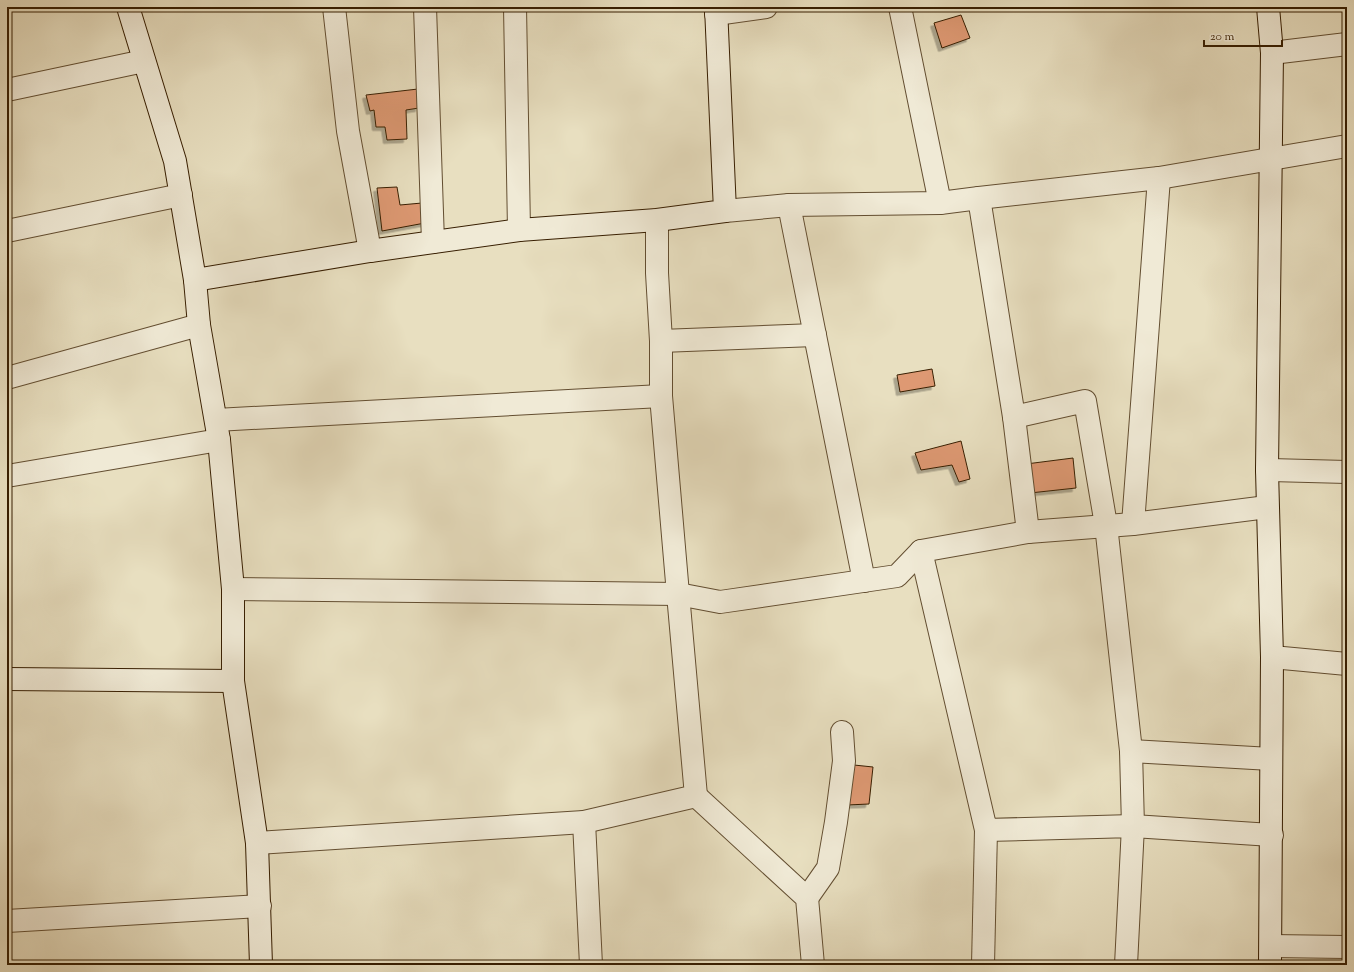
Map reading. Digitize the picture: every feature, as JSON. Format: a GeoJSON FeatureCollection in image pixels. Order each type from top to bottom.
{"type":"FeatureCollection","features":[{"type":"Feature","properties":{"kind":"street"},"geometry":{"type":"LineString","coordinates":[[128,7],[175,161],[194,280],[199,325],[218,430],[233,589],[233,681],[257,843],[261,965]]}},
{"type":"Feature","properties":{"kind":"street"},"geometry":{"type":"LineString","coordinates":[[334,7],[348,131],[370,251]]}},
{"type":"Feature","properties":{"kind":"street"},"geometry":{"type":"LineString","coordinates":[[425,7],[434,242]]}},
{"type":"Feature","properties":{"kind":"street"},"geometry":{"type":"LineString","coordinates":[[515,7],[519,230]]}},
{"type":"Feature","properties":{"kind":"street"},"geometry":{"type":"LineString","coordinates":[[725,212],[716,10],[766,7]]}},
{"type":"Feature","properties":{"kind":"street"},"geometry":{"type":"LineString","coordinates":[[900,7],[940,203]]}},
{"type":"Feature","properties":{"kind":"street"},"geometry":{"type":"LineString","coordinates":[[1268,7],[1272,53],[1267,470],[1272,657],[1270,759],[1272,835],[1270,955],[1347,947]]}},
{"type":"Feature","properties":{"kind":"street"},"geometry":{"type":"LineString","coordinates":[[1272,53],[1347,44]]}},
{"type":"Feature","properties":{"kind":"street"},"geometry":{"type":"LineString","coordinates":[[7,90],[144,61]]}},
{"type":"Feature","properties":{"kind":"street"},"geometry":{"type":"LineString","coordinates":[[194,280],[370,251],[519,230],[657,220],[789,205],[940,203],[1159,178],[1347,146]]}},
{"type":"Feature","properties":{"kind":"street"},"geometry":{"type":"LineString","coordinates":[[1133,524],[1159,178]]}},
{"type":"Feature","properties":{"kind":"street"},"geometry":{"type":"LineString","coordinates":[[7,231],[181,195]]}},
{"type":"Feature","properties":{"kind":"street"},"geometry":{"type":"LineString","coordinates":[[979,198],[1014,417],[1028,532]]}},
{"type":"Feature","properties":{"kind":"street"},"geometry":{"type":"LineString","coordinates":[[789,205],[864,581]]}},
{"type":"Feature","properties":{"kind":"street"},"geometry":{"type":"LineString","coordinates":[[657,220],[657,273],[661,341],[660,396],[696,796],[807,898]]}},
{"type":"Feature","properties":{"kind":"street"},"geometry":{"type":"LineString","coordinates":[[7,378],[199,325]]}},
{"type":"Feature","properties":{"kind":"street"},"geometry":{"type":"LineString","coordinates":[[661,341],[815,335]]}},
{"type":"Feature","properties":{"kind":"street"},"geometry":{"type":"LineString","coordinates":[[7,476],[218,430],[660,396]]}},
{"type":"Feature","properties":{"kind":"street"},"geometry":{"type":"LineString","coordinates":[[1014,417],[1085,401],[1106,525],[1131,751],[1133,826],[1126,965]]}},
{"type":"Feature","properties":{"kind":"street"},"geometry":{"type":"LineString","coordinates":[[1267,470],[1347,472]]}},
{"type":"Feature","properties":{"kind":"street"},"geometry":{"type":"LineString","coordinates":[[233,589],[678,594],[720,602],[897,576],[920,551],[1028,532],[1133,524],[1267,507]]}},
{"type":"Feature","properties":{"kind":"street"},"geometry":{"type":"LineString","coordinates":[[920,551],[986,830],[983,965]]}},
{"type":"Feature","properties":{"kind":"street"},"geometry":{"type":"LineString","coordinates":[[1272,657],[1347,664]]}},
{"type":"Feature","properties":{"kind":"street"},"geometry":{"type":"LineString","coordinates":[[7,679],[233,681]]}},
{"type":"Feature","properties":{"kind":"street"},"geometry":{"type":"LineString","coordinates":[[813,965],[807,898],[828,868],[844,761],[842,732]]}},
{"type":"Feature","properties":{"kind":"street"},"geometry":{"type":"LineString","coordinates":[[1131,751],[1270,759]]}},
{"type":"Feature","properties":{"kind":"street"},"geometry":{"type":"LineString","coordinates":[[257,843],[584,822],[696,796]]}},
{"type":"Feature","properties":{"kind":"street"},"geometry":{"type":"LineString","coordinates":[[584,822],[591,965]]}},
{"type":"Feature","properties":{"kind":"street"},"geometry":{"type":"LineString","coordinates":[[986,830],[1133,826],[1272,835]]}},
{"type":"Feature","properties":{"kind":"street"},"geometry":{"type":"LineString","coordinates":[[7,921],[260,906]]}},
{"type":"Feature","properties":{"kind":"building"},"geometry":{"type":"Polygon","coordinates":[[[961,15],[970,38],[942,48],[934,23],[961,15]]]}},
{"type":"Feature","properties":{"kind":"building"},"geometry":{"type":"Polygon","coordinates":[[[418,89],[419,108],[406,110],[407,139],[387,140],[385,127],[376,127],[374,110],[370,111],[366,95],[418,89]]]}},
{"type":"Feature","properties":{"kind":"building"},"geometry":{"type":"Polygon","coordinates":[[[397,187],[400,205],[422,203],[425,223],[382,231],[377,188],[397,187]]]}},
{"type":"Feature","properties":{"kind":"building"},"geometry":{"type":"Polygon","coordinates":[[[932,369],[935,386],[900,392],[897,375],[932,369]]]}},
{"type":"Feature","properties":{"kind":"building"},"geometry":{"type":"Polygon","coordinates":[[[961,441],[970,479],[959,482],[952,465],[921,470],[915,453],[961,441]]]}},
{"type":"Feature","properties":{"kind":"building"},"geometry":{"type":"Polygon","coordinates":[[[1073,458],[1076,488],[1030,493],[1026,464],[1073,458]]]}},
{"type":"Feature","properties":{"kind":"building"},"geometry":{"type":"Polygon","coordinates":[[[854,765],[873,767],[869,804],[847,805],[854,765]]]}}]}
